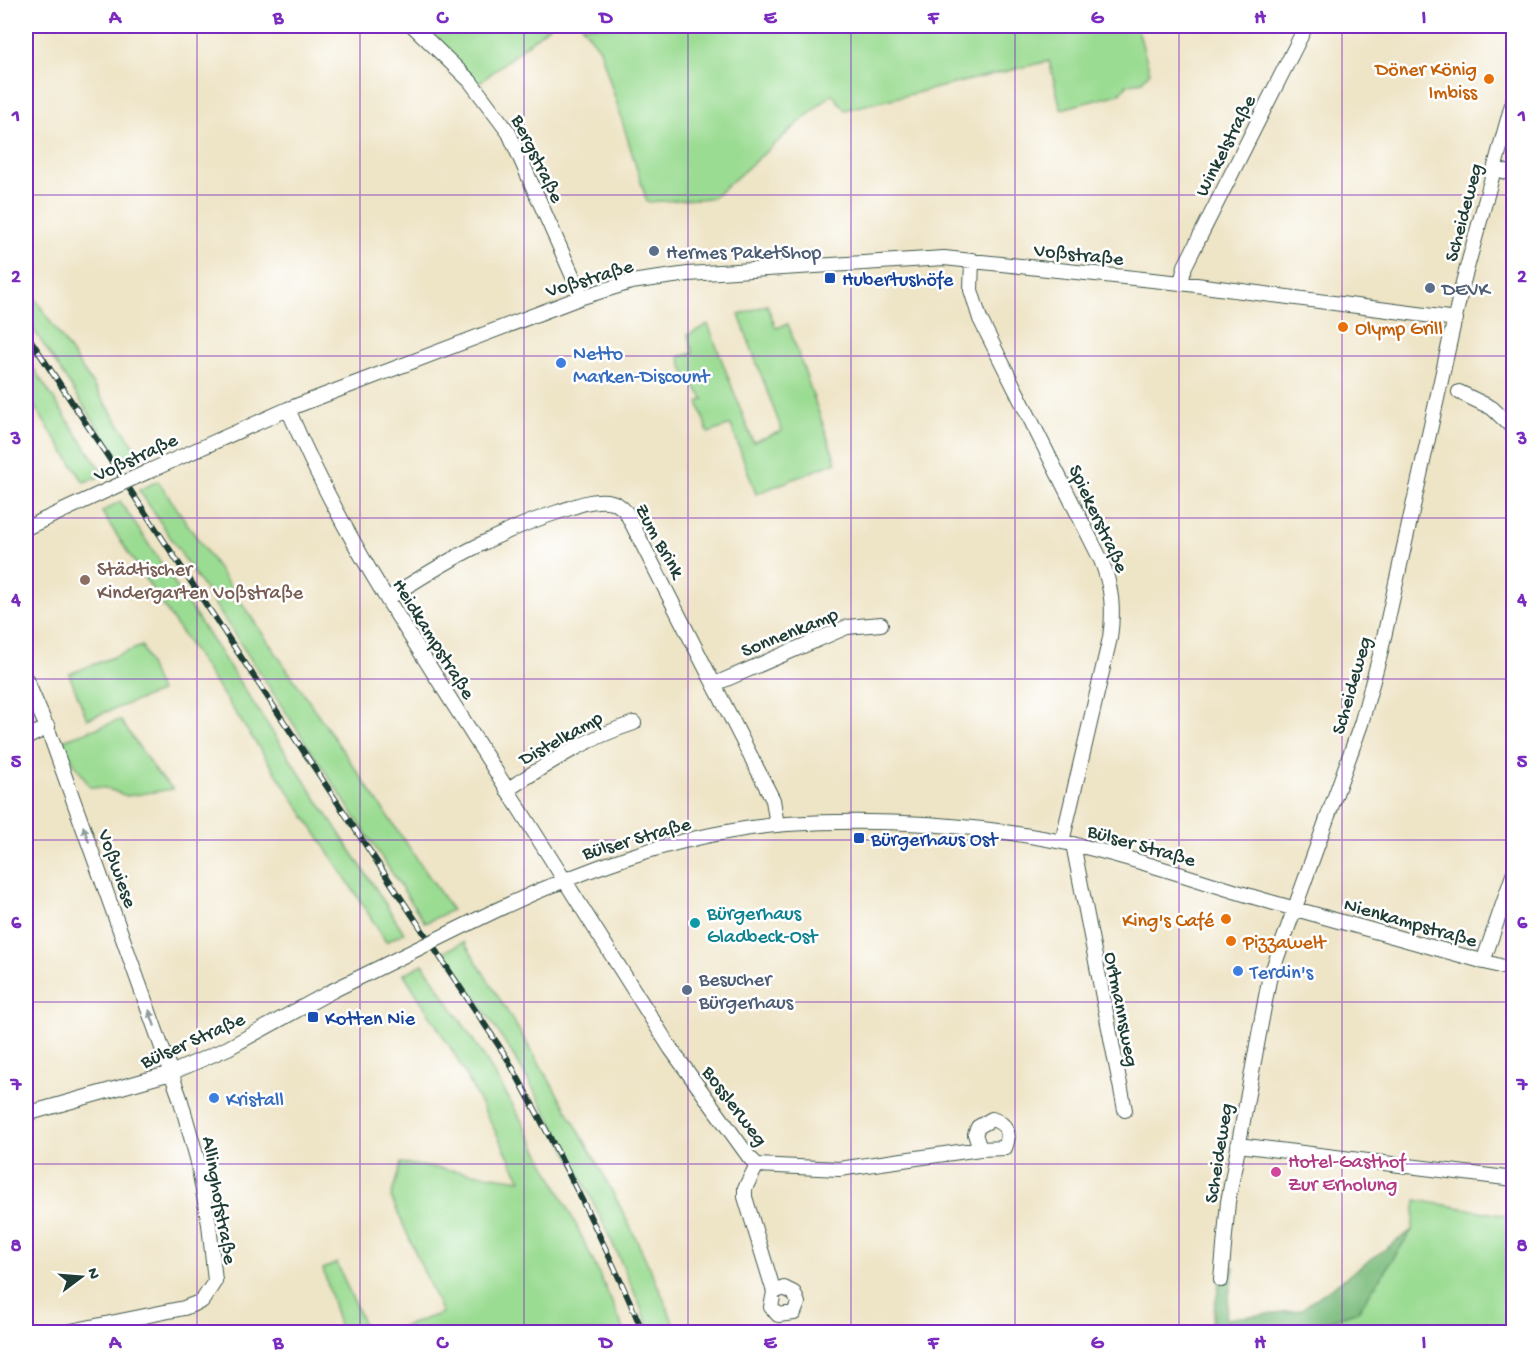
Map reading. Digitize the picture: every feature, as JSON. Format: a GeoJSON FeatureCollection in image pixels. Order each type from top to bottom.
{"type":"FeatureCollection","features":[{"type":"Feature","properties":{"kind":"street","name":"Bergstraße"},"geometry":{"type":"LineString","coordinates":[[413,26],[470,81],[509,133],[582,297]]}},
{"type":"Feature","properties":{"kind":"street","name":"Winkelstraße"},"geometry":{"type":"LineString","coordinates":[[1181,283],[1185,266],[1306,26]]}},
{"type":"Feature","properties":{"kind":"street","name":"Scheideweg"},"geometry":{"type":"LineString","coordinates":[[1221,1280],[1228,1202],[1269,980],[1297,909],[1361,724],[1380,655],[1456,319],[1514,97]]}},
{"type":"Feature","properties":{"kind":"street"},"geometry":{"type":"LineString","coordinates":[[1495,168],[1514,175]]}},
{"type":"Feature","properties":{"kind":"street","name":"Voßstraße"},"geometry":{"type":"LineString","coordinates":[[26,528],[288,409],[582,297],[631,282],[688,274],[944,258],[1181,283],[1456,319]]}},
{"type":"Feature","properties":{"kind":"street","name":"Spiekerstraße"},"geometry":{"type":"LineString","coordinates":[[972,260],[971,290],[980,319],[1101,560],[1112,592],[1113,617],[1110,639],[1067,843]]}},
{"type":"Feature","properties":{"kind":"street"},"geometry":{"type":"LineString","coordinates":[[1459,392],[1492,408],[1514,429]]}},
{"type":"Feature","properties":{"kind":"street","name":"Heidkampstraße"},"geometry":{"type":"LineString","coordinates":[[288,409],[309,459],[347,534],[565,879]]}},
{"type":"Feature","properties":{"kind":"street","name":"Zum Brink"},"geometry":{"type":"LineString","coordinates":[[387,599],[429,572],[510,529],[583,504],[609,501],[626,512],[773,800],[777,825]]}},
{"type":"Feature","properties":{"kind":"street","name":"Sonnenkamp"},"geometry":{"type":"LineString","coordinates":[[715,684],[848,627],[881,624]]}},
{"type":"Feature","properties":{"kind":"street","name":"Voßwiese"},"geometry":{"type":"LineString","coordinates":[[26,679],[48,727],[171,1073]]}},
{"type":"Feature","properties":{"kind":"street","name":"Distelkamp"},"geometry":{"type":"LineString","coordinates":[[507,790],[566,752],[603,733],[634,723]]}},
{"type":"Feature","properties":{"kind":"street"},"geometry":{"type":"LineString","coordinates":[[26,738],[48,727]]}},
{"type":"Feature","properties":{"kind":"street","name":"Bülser Straße"},"geometry":{"type":"LineString","coordinates":[[26,1114],[115,1091],[171,1073],[228,1048],[332,991],[565,879],[662,847],[777,825],[862,821],[920,824],[1067,843],[1297,909]]}},
{"type":"Feature","properties":{"kind":"street","name":"Ortmannsweg"},"geometry":{"type":"LineString","coordinates":[[1067,843],[1125,1110]]}},
{"type":"Feature","properties":{"kind":"street"},"geometry":{"type":"LineString","coordinates":[[1483,962],[1514,872]]}},
{"type":"Feature","properties":{"kind":"street","name":"Bosslerweg"},"geometry":{"type":"LineString","coordinates":[[565,879],[671,1049],[736,1141],[758,1165],[839,1169],[980,1149]]}},
{"type":"Feature","properties":{"kind":"street","name":"Nienkampstraße"},"geometry":{"type":"LineString","coordinates":[[1297,909],[1514,970]]}},
{"type":"Feature","properties":{"kind":"street","name":"Allinghofstraße"},"geometry":{"type":"LineString","coordinates":[[66,1332],[184,1308],[202,1301],[215,1281],[209,1224],[197,1158],[171,1073]]}},
{"type":"Feature","properties":{"kind":"street"},"geometry":{"type":"LineString","coordinates":[[1238,1145],[1514,1179]]}},
{"type":"Feature","properties":{"kind":"street"},"geometry":{"type":"LineString","coordinates":[[758,1165],[745,1188],[745,1197],[774,1292]]}},
{"type":"Feature","properties":{"kind":"green space"},"geometry":{"type":"Polygon","coordinates":[[[422,26],[550,26],[478,84],[422,26]]]}},
{"type":"Feature","properties":{"kind":"green space"},"geometry":{"type":"Polygon","coordinates":[[[582,26],[1137,26],[1150,72],[1142,81],[1127,85],[1119,94],[1061,109],[1049,61],[845,110],[832,94],[713,198],[647,202],[600,49],[582,26]]]}},
{"type":"Feature","properties":{"kind":"green space"},"geometry":{"type":"Polygon","coordinates":[[[26,285],[140,455],[123,466],[26,318],[26,285]]]}},
{"type":"Feature","properties":{"kind":"green space"},"geometry":{"type":"Polygon","coordinates":[[[767,305],[776,328],[788,324],[836,462],[756,494],[731,425],[708,433],[698,402],[704,399],[685,374],[679,357],[693,353],[688,335],[708,324],[753,442],[782,431],[739,315],[767,305]]]}},
{"type":"Feature","properties":{"kind":"green space"},"geometry":{"type":"Polygon","coordinates":[[[26,357],[104,475],[84,482],[26,394],[26,357]]]}},
{"type":"Feature","properties":{"kind":"green space"},"geometry":{"type":"Polygon","coordinates":[[[158,481],[452,910],[425,923],[139,490],[158,481]]]}},
{"type":"Feature","properties":{"kind":"green space"},"geometry":{"type":"Polygon","coordinates":[[[120,501],[404,933],[386,942],[317,834],[137,566],[102,512],[120,501]]]}},
{"type":"Feature","properties":{"kind":"green space"},"geometry":{"type":"Polygon","coordinates":[[[142,646],[160,692],[87,719],[69,674],[142,646]]]}},
{"type":"Feature","properties":{"kind":"green space"},"geometry":{"type":"Polygon","coordinates":[[[121,721],[157,773],[173,789],[127,796],[105,788],[90,787],[60,741],[121,721]]]}},
{"type":"Feature","properties":{"kind":"green space"},"geometry":{"type":"Polygon","coordinates":[[[464,942],[552,1084],[607,1181],[656,1281],[677,1332],[651,1332],[621,1261],[552,1122],[513,1055],[444,952],[464,942]]]}},
{"type":"Feature","properties":{"kind":"green space"},"geometry":{"type":"Polygon","coordinates":[[[423,964],[482,1054],[528,1131],[595,1264],[625,1332],[388,1332],[442,1313],[391,1197],[401,1163],[521,1180],[455,1055],[404,974],[423,964]]]}},
{"type":"Feature","properties":{"kind":"green space"},"geometry":{"type":"Polygon","coordinates":[[[1416,1200],[1513,1217],[1513,1332],[1292,1332],[1358,1311],[1412,1230],[1416,1200]]]}},
{"type":"Feature","properties":{"kind":"green space"},"geometry":{"type":"Polygon","coordinates":[[[1412,1230],[1358,1311],[1292,1332],[1210,1332],[1222,1269],[1234,1267],[1225,1319],[1300,1310],[1412,1230]]]}},
{"type":"Feature","properties":{"kind":"green space"},"geometry":{"type":"Polygon","coordinates":[[[337,1263],[367,1332],[341,1332],[323,1269],[337,1263]]]}},
{"type":"Feature","properties":{"kind":"railway"},"geometry":{"type":"LineString","coordinates":[[26,333],[507,1058],[579,1194],[643,1332]]}},
{"type":"Feature","properties":{"kind":"place","name":"Döner König Imbiss"},"geometry":{"type":"Point","coordinates":[1489,79]}},
{"type":"Feature","properties":{"kind":"place","name":"Hermes PaketShop"},"geometry":{"type":"Point","coordinates":[654,251]}},
{"type":"Feature","properties":{"kind":"place","name":"Hubertushöfe"},"geometry":{"type":"Point","coordinates":[830,278]}},
{"type":"Feature","properties":{"kind":"place","name":"DEVK"},"geometry":{"type":"Point","coordinates":[1430,288]}},
{"type":"Feature","properties":{"kind":"place","name":"Olymp Grill"},"geometry":{"type":"Point","coordinates":[1343,327]}},
{"type":"Feature","properties":{"kind":"place","name":"Netto Marken-Discount"},"geometry":{"type":"Point","coordinates":[561,363]}},
{"type":"Feature","properties":{"kind":"place","name":"Städtischer Kindergarten Voßstraße"},"geometry":{"type":"Point","coordinates":[85,580]}},
{"type":"Feature","properties":{"kind":"place","name":"Bürgerhaus Ost"},"geometry":{"type":"Point","coordinates":[859,838]}},
{"type":"Feature","properties":{"kind":"place","name":"King's Café"},"geometry":{"type":"Point","coordinates":[1226,919]}},
{"type":"Feature","properties":{"kind":"place","name":"Bürgerhaus Gladbeck-Ost"},"geometry":{"type":"Point","coordinates":[695,923]}},
{"type":"Feature","properties":{"kind":"place","name":"Pizzawelt"},"geometry":{"type":"Point","coordinates":[1231,941]}},
{"type":"Feature","properties":{"kind":"place","name":"Terdin's"},"geometry":{"type":"Point","coordinates":[1238,971]}},
{"type":"Feature","properties":{"kind":"place","name":"Besucher Bürgerhaus"},"geometry":{"type":"Point","coordinates":[687,990]}},
{"type":"Feature","properties":{"kind":"place","name":"Kotten Nie"},"geometry":{"type":"Point","coordinates":[313,1017]}},
{"type":"Feature","properties":{"kind":"place","name":"Kristall"},"geometry":{"type":"Point","coordinates":[214,1098]}},
{"type":"Feature","properties":{"kind":"place","name":"Hotel-Gasthof Zur Erholung"},"geometry":{"type":"Point","coordinates":[1276,1172]}}]}
